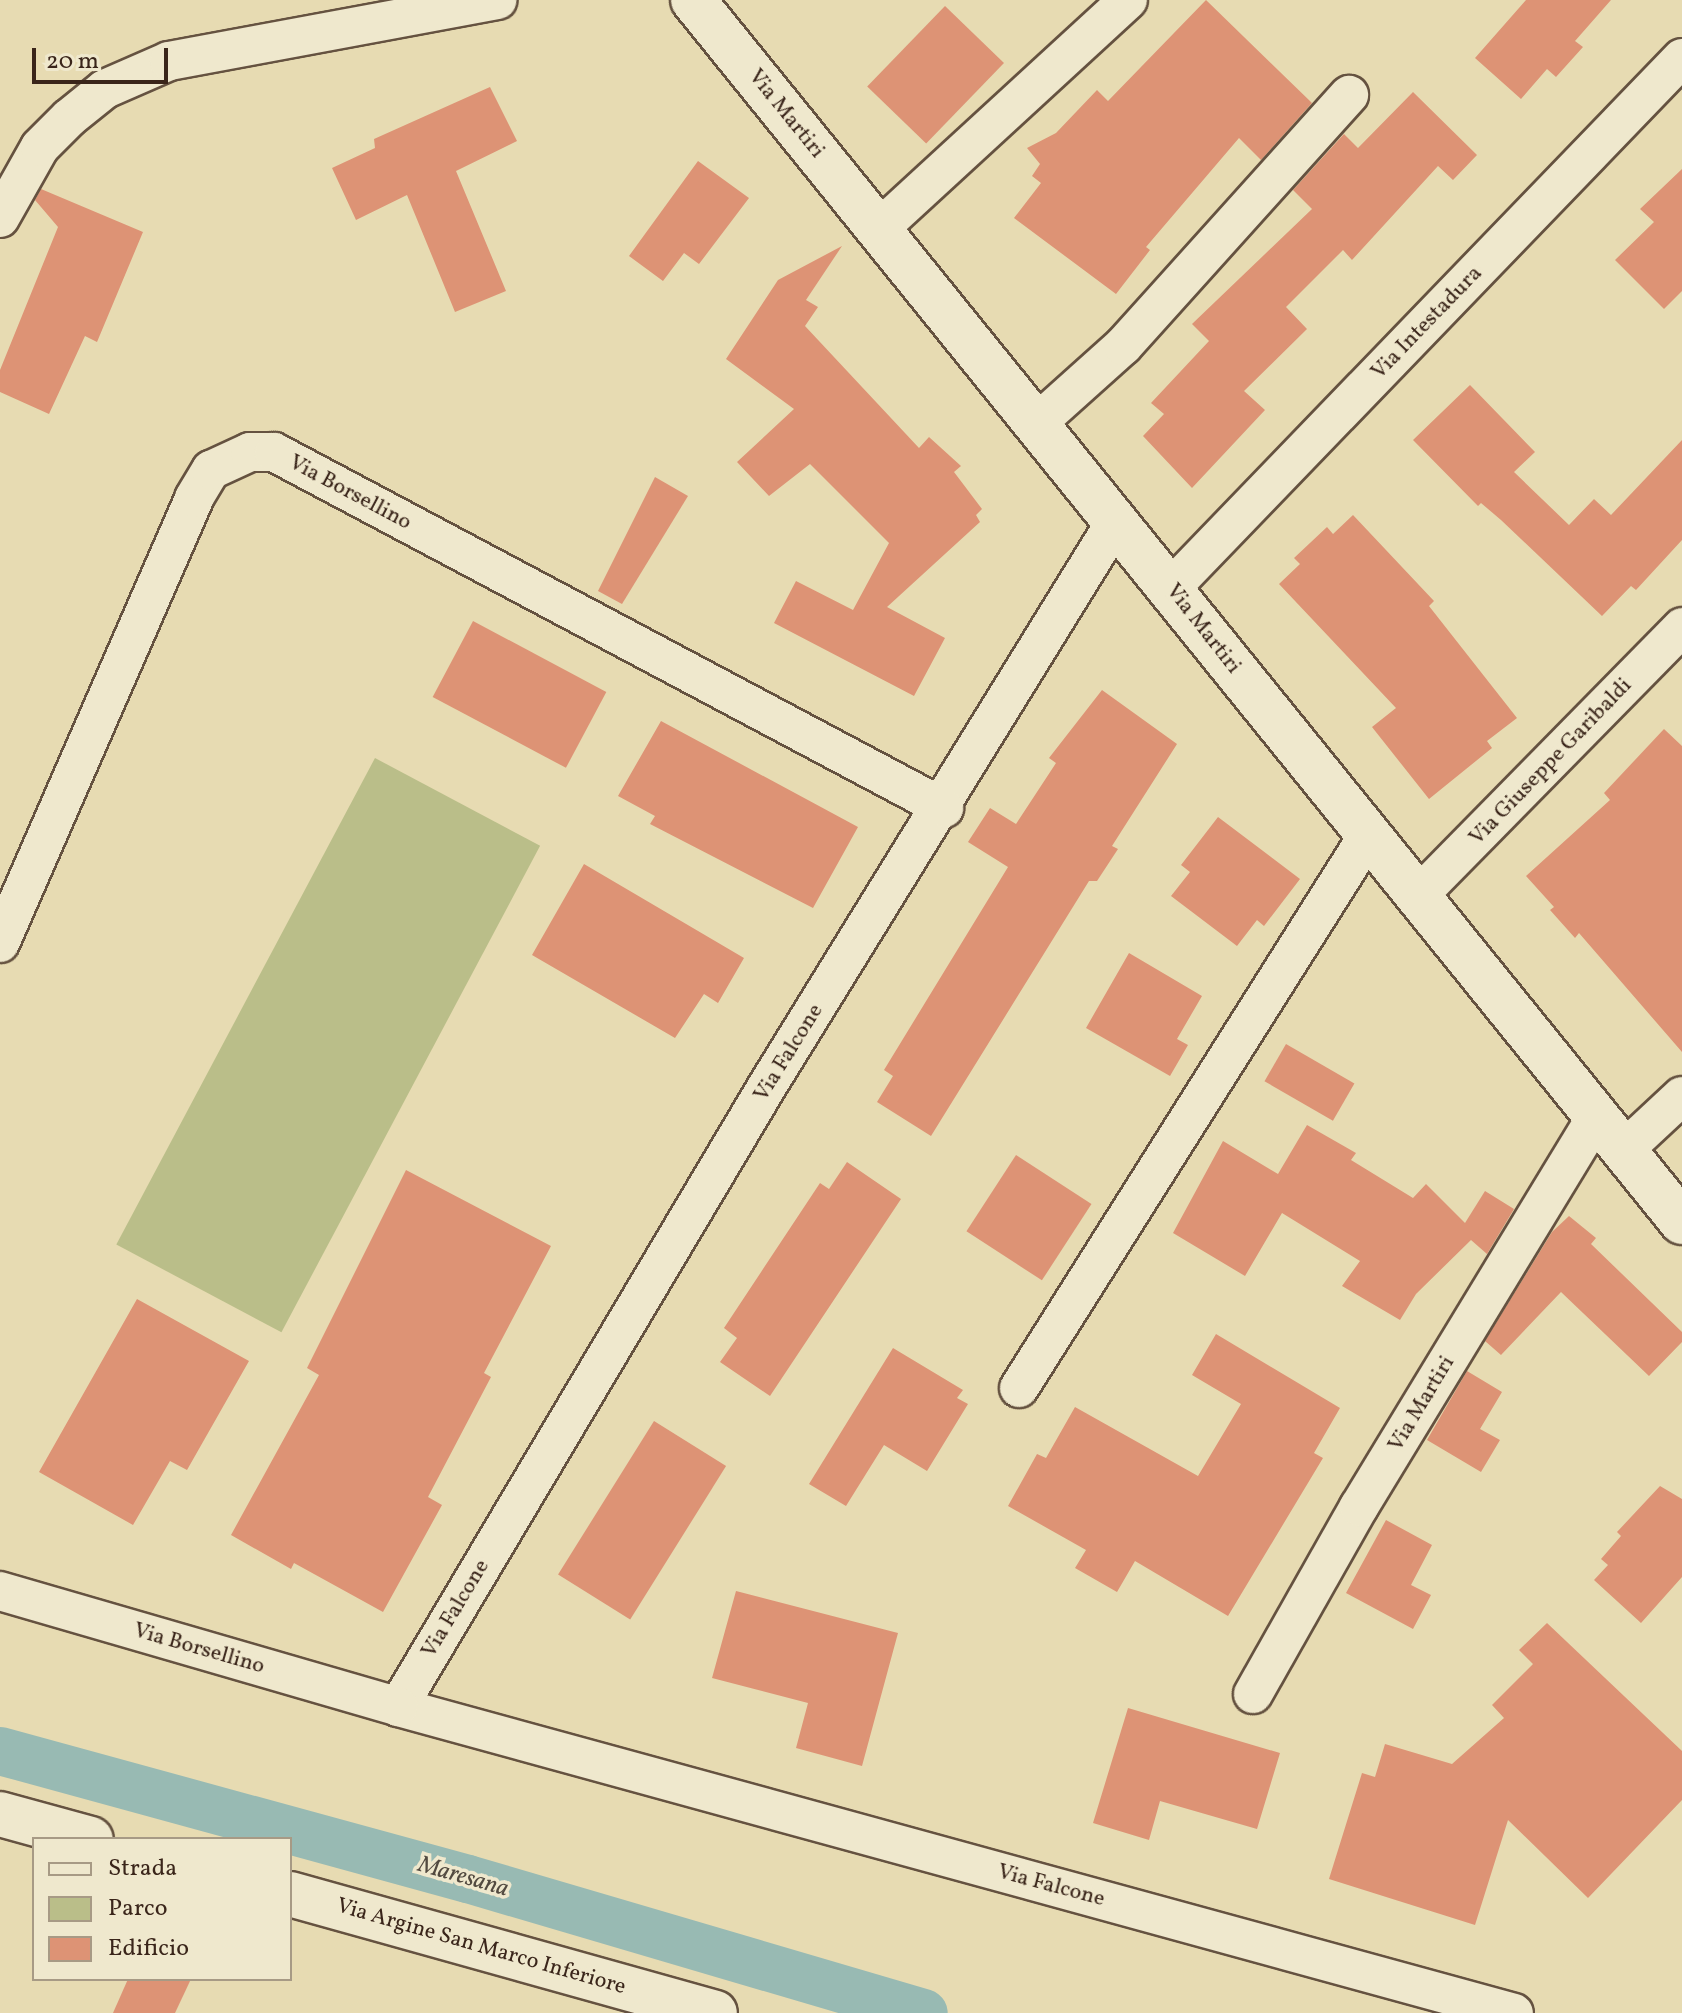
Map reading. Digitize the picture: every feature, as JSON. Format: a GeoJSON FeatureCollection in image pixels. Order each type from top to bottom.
{"type":"FeatureCollection","features":[{"type":"Feature","properties":{"kind":"street"},"geometry":{"type":"LineString","coordinates":[[0,218],[40,147],[105,89],[169,61],[497,0]]}},
{"type":"Feature","properties":{"kind":"street","name":"Via Martiri"},"geometry":{"type":"LineString","coordinates":[[693,0],[1682,1222]]}},
{"type":"Feature","properties":{"kind":"street"},"geometry":{"type":"LineString","coordinates":[[879,229],[1128,0]]}},
{"type":"Feature","properties":{"kind":"street","name":"Via Intestadura"},"geometry":{"type":"LineString","coordinates":[[1171,588],[1682,58]]}},
{"type":"Feature","properties":{"kind":"street"},"geometry":{"type":"LineString","coordinates":[[1036,424],[1123,346],[1349,95]]}},
{"type":"Feature","properties":{"kind":"street","name":"Via Borsellino"},"geometry":{"type":"LineString","coordinates":[[0,943],[194,498],[211,470],[250,452],[274,452],[944,808]]}},
{"type":"Feature","properties":{"kind":"street","name":"Via Falcone"},"geometry":{"type":"LineString","coordinates":[[1116,521],[944,808],[766,1088],[398,1707],[1514,2013]]}},
{"type":"Feature","properties":{"kind":"street","name":"Via Giuseppe Garibaldi"},"geometry":{"type":"LineString","coordinates":[[1418,896],[1682,627]]}},
{"type":"Feature","properties":{"kind":"street"},"geometry":{"type":"LineString","coordinates":[[1019,1388],[1369,834]]}},
{"type":"Feature","properties":{"kind":"street"},"geometry":{"type":"LineString","coordinates":[[1624,1150],[1682,1096]]}},
{"type":"Feature","properties":{"kind":"street","name":"Via Martiri"},"geometry":{"type":"LineString","coordinates":[[1253,1694],[1359,1507],[1596,1117]]}},
{"type":"Feature","properties":{"kind":"street","name":"Via Borsellino"},"geometry":{"type":"LineString","coordinates":[[0,1591],[398,1707]]}},
{"type":"Feature","properties":{"kind":"street"},"geometry":{"type":"LineString","coordinates":[[0,1814],[84,1837]]}},
{"type":"Feature","properties":{"kind":"street","name":"Via Argine San Marco Inferiore"},"geometry":{"type":"LineString","coordinates":[[292,1895],[674,2007],[715,2013]]}},
{"type":"Feature","properties":{"kind":"green space"},"geometry":{"type":"Polygon","coordinates":[[[375,758],[540,846],[281,1332],[116,1245],[375,758]]]}},
{"type":"Feature","properties":{"kind":"building"},"geometry":{"type":"Polygon","coordinates":[[[1206,0],[1312,103],[1261,160],[1239,138],[1146,247],[1150,250],[1116,294],[1014,218],[1041,183],[1032,176],[1040,164],[1027,148],[1056,133],[1097,90],[1108,101],[1206,0]]]}},
{"type":"Feature","properties":{"kind":"building"},"geometry":{"type":"Polygon","coordinates":[[[1526,0],[1611,0],[1575,41],[1583,47],[1556,77],[1547,69],[1521,99],[1475,58],[1526,0]]]}},
{"type":"Feature","properties":{"kind":"building"},"geometry":{"type":"Polygon","coordinates":[[[945,6],[1004,63],[926,144],[867,87],[945,6]]]}},
{"type":"Feature","properties":{"kind":"building"},"geometry":{"type":"Polygon","coordinates":[[[490,87],[517,141],[456,171],[506,291],[455,312],[407,195],[356,220],[332,168],[375,148],[374,139],[490,87]]]}},
{"type":"Feature","properties":{"kind":"building"},"geometry":{"type":"Polygon","coordinates":[[[1413,92],[1477,155],[1453,180],[1438,166],[1352,260],[1343,250],[1286,307],[1307,329],[1244,391],[1265,410],[1192,488],[1143,436],[1164,414],[1151,403],[1209,341],[1192,324],[1312,209],[1293,190],[1344,134],[1358,148],[1413,92]]]}},
{"type":"Feature","properties":{"kind":"building"},"geometry":{"type":"Polygon","coordinates":[[[698,161],[749,198],[699,264],[684,253],[663,281],[629,256],[698,161]]]}},
{"type":"Feature","properties":{"kind":"building"},"geometry":{"type":"Polygon","coordinates":[[[1682,169],[1682,291],[1664,309],[1615,260],[1654,222],[1640,209],[1682,169]]]}},
{"type":"Feature","properties":{"kind":"building"},"geometry":{"type":"Polygon","coordinates":[[[41,189],[143,232],[97,342],[85,336],[49,414],[0,392],[0,370],[58,227],[35,200],[41,189]]]}},
{"type":"Feature","properties":{"kind":"building"},"geometry":{"type":"Polygon","coordinates":[[[842,246],[806,300],[818,307],[805,326],[919,448],[929,437],[961,466],[954,472],[982,509],[976,515],[980,522],[887,607],[945,638],[914,696],[774,623],[796,581],[853,610],[889,543],[810,464],[769,496],[737,462],[794,409],[726,359],[778,280],[842,246]]]}},
{"type":"Feature","properties":{"kind":"building"},"geometry":{"type":"Polygon","coordinates":[[[1470,385],[1535,452],[1514,472],[1569,525],[1594,499],[1611,515],[1682,440],[1682,540],[1636,590],[1631,586],[1602,616],[1501,520],[1481,503],[1478,506],[1413,440],[1470,385]]]}},
{"type":"Feature","properties":{"kind":"building"},"geometry":{"type":"Polygon","coordinates":[[[655,477],[688,496],[622,604],[598,591],[655,477]]]}},
{"type":"Feature","properties":{"kind":"building"},"geometry":{"type":"Polygon","coordinates":[[[1353,515],[1434,601],[1429,606],[1517,718],[1487,741],[1492,748],[1429,799],[1372,727],[1396,708],[1279,584],[1300,564],[1294,558],[1327,527],[1333,534],[1353,515]]]}},
{"type":"Feature","properties":{"kind":"building"},"geometry":{"type":"Polygon","coordinates":[[[473,621],[606,692],[566,768],[433,697],[473,621]]]}},
{"type":"Feature","properties":{"kind":"building"},"geometry":{"type":"Polygon","coordinates":[[[1102,690],[1177,744],[1112,846],[1118,849],[1097,881],[1089,881],[931,1136],[877,1102],[893,1076],[884,1070],[1008,867],[968,842],[990,808],[1016,824],[1056,763],[1049,758],[1102,690]]]}},
{"type":"Feature","properties":{"kind":"building"},"geometry":{"type":"Polygon","coordinates":[[[661,721],[858,827],[813,908],[650,824],[655,816],[618,796],[661,721]]]}},
{"type":"Feature","properties":{"kind":"building"},"geometry":{"type":"Polygon","coordinates":[[[1664,729],[1682,746],[1682,1052],[1579,933],[1575,938],[1550,910],[1554,907],[1526,876],[1610,800],[1604,793],[1664,729]]]}},
{"type":"Feature","properties":{"kind":"building"},"geometry":{"type":"Polygon","coordinates":[[[1218,817],[1300,879],[1264,926],[1257,920],[1237,946],[1171,896],[1190,872],[1181,865],[1218,817]]]}},
{"type":"Feature","properties":{"kind":"building"},"geometry":{"type":"Polygon","coordinates":[[[584,864],[744,958],[718,1003],[704,994],[675,1038],[532,955],[584,864]]]}},
{"type":"Feature","properties":{"kind":"building"},"geometry":{"type":"Polygon","coordinates":[[[1129,953],[1202,996],[1177,1039],[1188,1045],[1170,1076],[1086,1028],[1129,953]]]}},
{"type":"Feature","properties":{"kind":"building"},"geometry":{"type":"Polygon","coordinates":[[[1286,1044],[1354,1084],[1333,1121],[1264,1081],[1286,1044]]]}},
{"type":"Feature","properties":{"kind":"building"},"geometry":{"type":"Polygon","coordinates":[[[1307,1125],[1356,1153],[1351,1160],[1413,1198],[1426,1184],[1465,1223],[1485,1191],[1514,1209],[1487,1254],[1471,1240],[1416,1294],[1400,1320],[1342,1286],[1360,1261],[1282,1213],[1245,1276],[1173,1233],[1223,1141],[1278,1174],[1307,1125]]]}},
{"type":"Feature","properties":{"kind":"building"},"geometry":{"type":"Polygon","coordinates":[[[1016,1155],[1091,1204],[1042,1280],[966,1231],[1016,1155]]]}},
{"type":"Feature","properties":{"kind":"building"},"geometry":{"type":"Polygon","coordinates":[[[847,1162],[901,1199],[770,1396],[720,1362],[737,1338],[724,1328],[820,1183],[829,1189],[847,1162]]]}},
{"type":"Feature","properties":{"kind":"building"},"geometry":{"type":"Polygon","coordinates":[[[406,1170],[551,1246],[484,1373],[491,1377],[428,1497],[442,1505],[383,1612],[294,1563],[291,1569],[231,1535],[319,1375],[307,1368],[406,1170]]]}},
{"type":"Feature","properties":{"kind":"building"},"geometry":{"type":"Polygon","coordinates":[[[1569,1216],[1596,1238],[1591,1244],[1682,1332],[1682,1342],[1649,1376],[1561,1292],[1501,1355],[1485,1341],[1552,1232],[1569,1216]]]}},
{"type":"Feature","properties":{"kind":"building"},"geometry":{"type":"Polygon","coordinates":[[[137,1299],[249,1361],[187,1470],[170,1461],[133,1525],[39,1472],[137,1299]]]}},
{"type":"Feature","properties":{"kind":"building"},"geometry":{"type":"Polygon","coordinates":[[[1216,1334],[1340,1408],[1314,1453],[1323,1458],[1228,1616],[1135,1561],[1117,1592],[1075,1568],[1086,1550],[1008,1506],[1037,1454],[1046,1458],[1075,1407],[1198,1476],[1241,1404],[1192,1375],[1216,1334]]]}},
{"type":"Feature","properties":{"kind":"building"},"geometry":{"type":"Polygon","coordinates":[[[893,1348],[963,1390],[957,1398],[968,1404],[927,1471],[884,1445],[846,1506],[809,1484],[893,1348]]]}},
{"type":"Feature","properties":{"kind":"building"},"geometry":{"type":"Polygon","coordinates":[[[1467,1371],[1502,1392],[1480,1429],[1500,1440],[1481,1472],[1427,1440],[1467,1371]]]}},
{"type":"Feature","properties":{"kind":"building"},"geometry":{"type":"Polygon","coordinates":[[[654,1421],[726,1466],[630,1620],[558,1574],[654,1421]]]}},
{"type":"Feature","properties":{"kind":"building"},"geometry":{"type":"Polygon","coordinates":[[[1660,1486],[1682,1499],[1682,1577],[1641,1623],[1594,1580],[1608,1565],[1601,1559],[1621,1536],[1617,1532],[1660,1486]]]}},
{"type":"Feature","properties":{"kind":"building"},"geometry":{"type":"Polygon","coordinates":[[[1386,1520],[1432,1545],[1411,1585],[1431,1595],[1413,1629],[1346,1593],[1386,1520]]]}},
{"type":"Feature","properties":{"kind":"building"},"geometry":{"type":"Polygon","coordinates":[[[736,1591],[898,1633],[862,1766],[796,1748],[808,1703],[712,1678],[736,1591]]]}},
{"type":"Feature","properties":{"kind":"building"},"geometry":{"type":"Polygon","coordinates":[[[1547,1623],[1682,1751],[1682,1800],[1588,1898],[1508,1820],[1475,1925],[1329,1879],[1362,1773],[1375,1777],[1385,1744],[1452,1764],[1504,1718],[1492,1705],[1533,1664],[1519,1650],[1547,1623]]]}},
{"type":"Feature","properties":{"kind":"building"},"geometry":{"type":"Polygon","coordinates":[[[1128,1708],[1280,1753],[1257,1829],[1160,1801],[1149,1840],[1093,1823],[1128,1708]]]}},
{"type":"Feature","properties":{"kind":"building"},"geometry":{"type":"Polygon","coordinates":[[[127,1981],[190,1981],[175,2013],[113,2013],[127,1981]]]}},
{"type":"Feature","properties":{"kind":"waterway","name":"Maresana"},"geometry":{"type":"LineString","coordinates":[[0,1751],[468,1879],[924,2013]]}}]}
